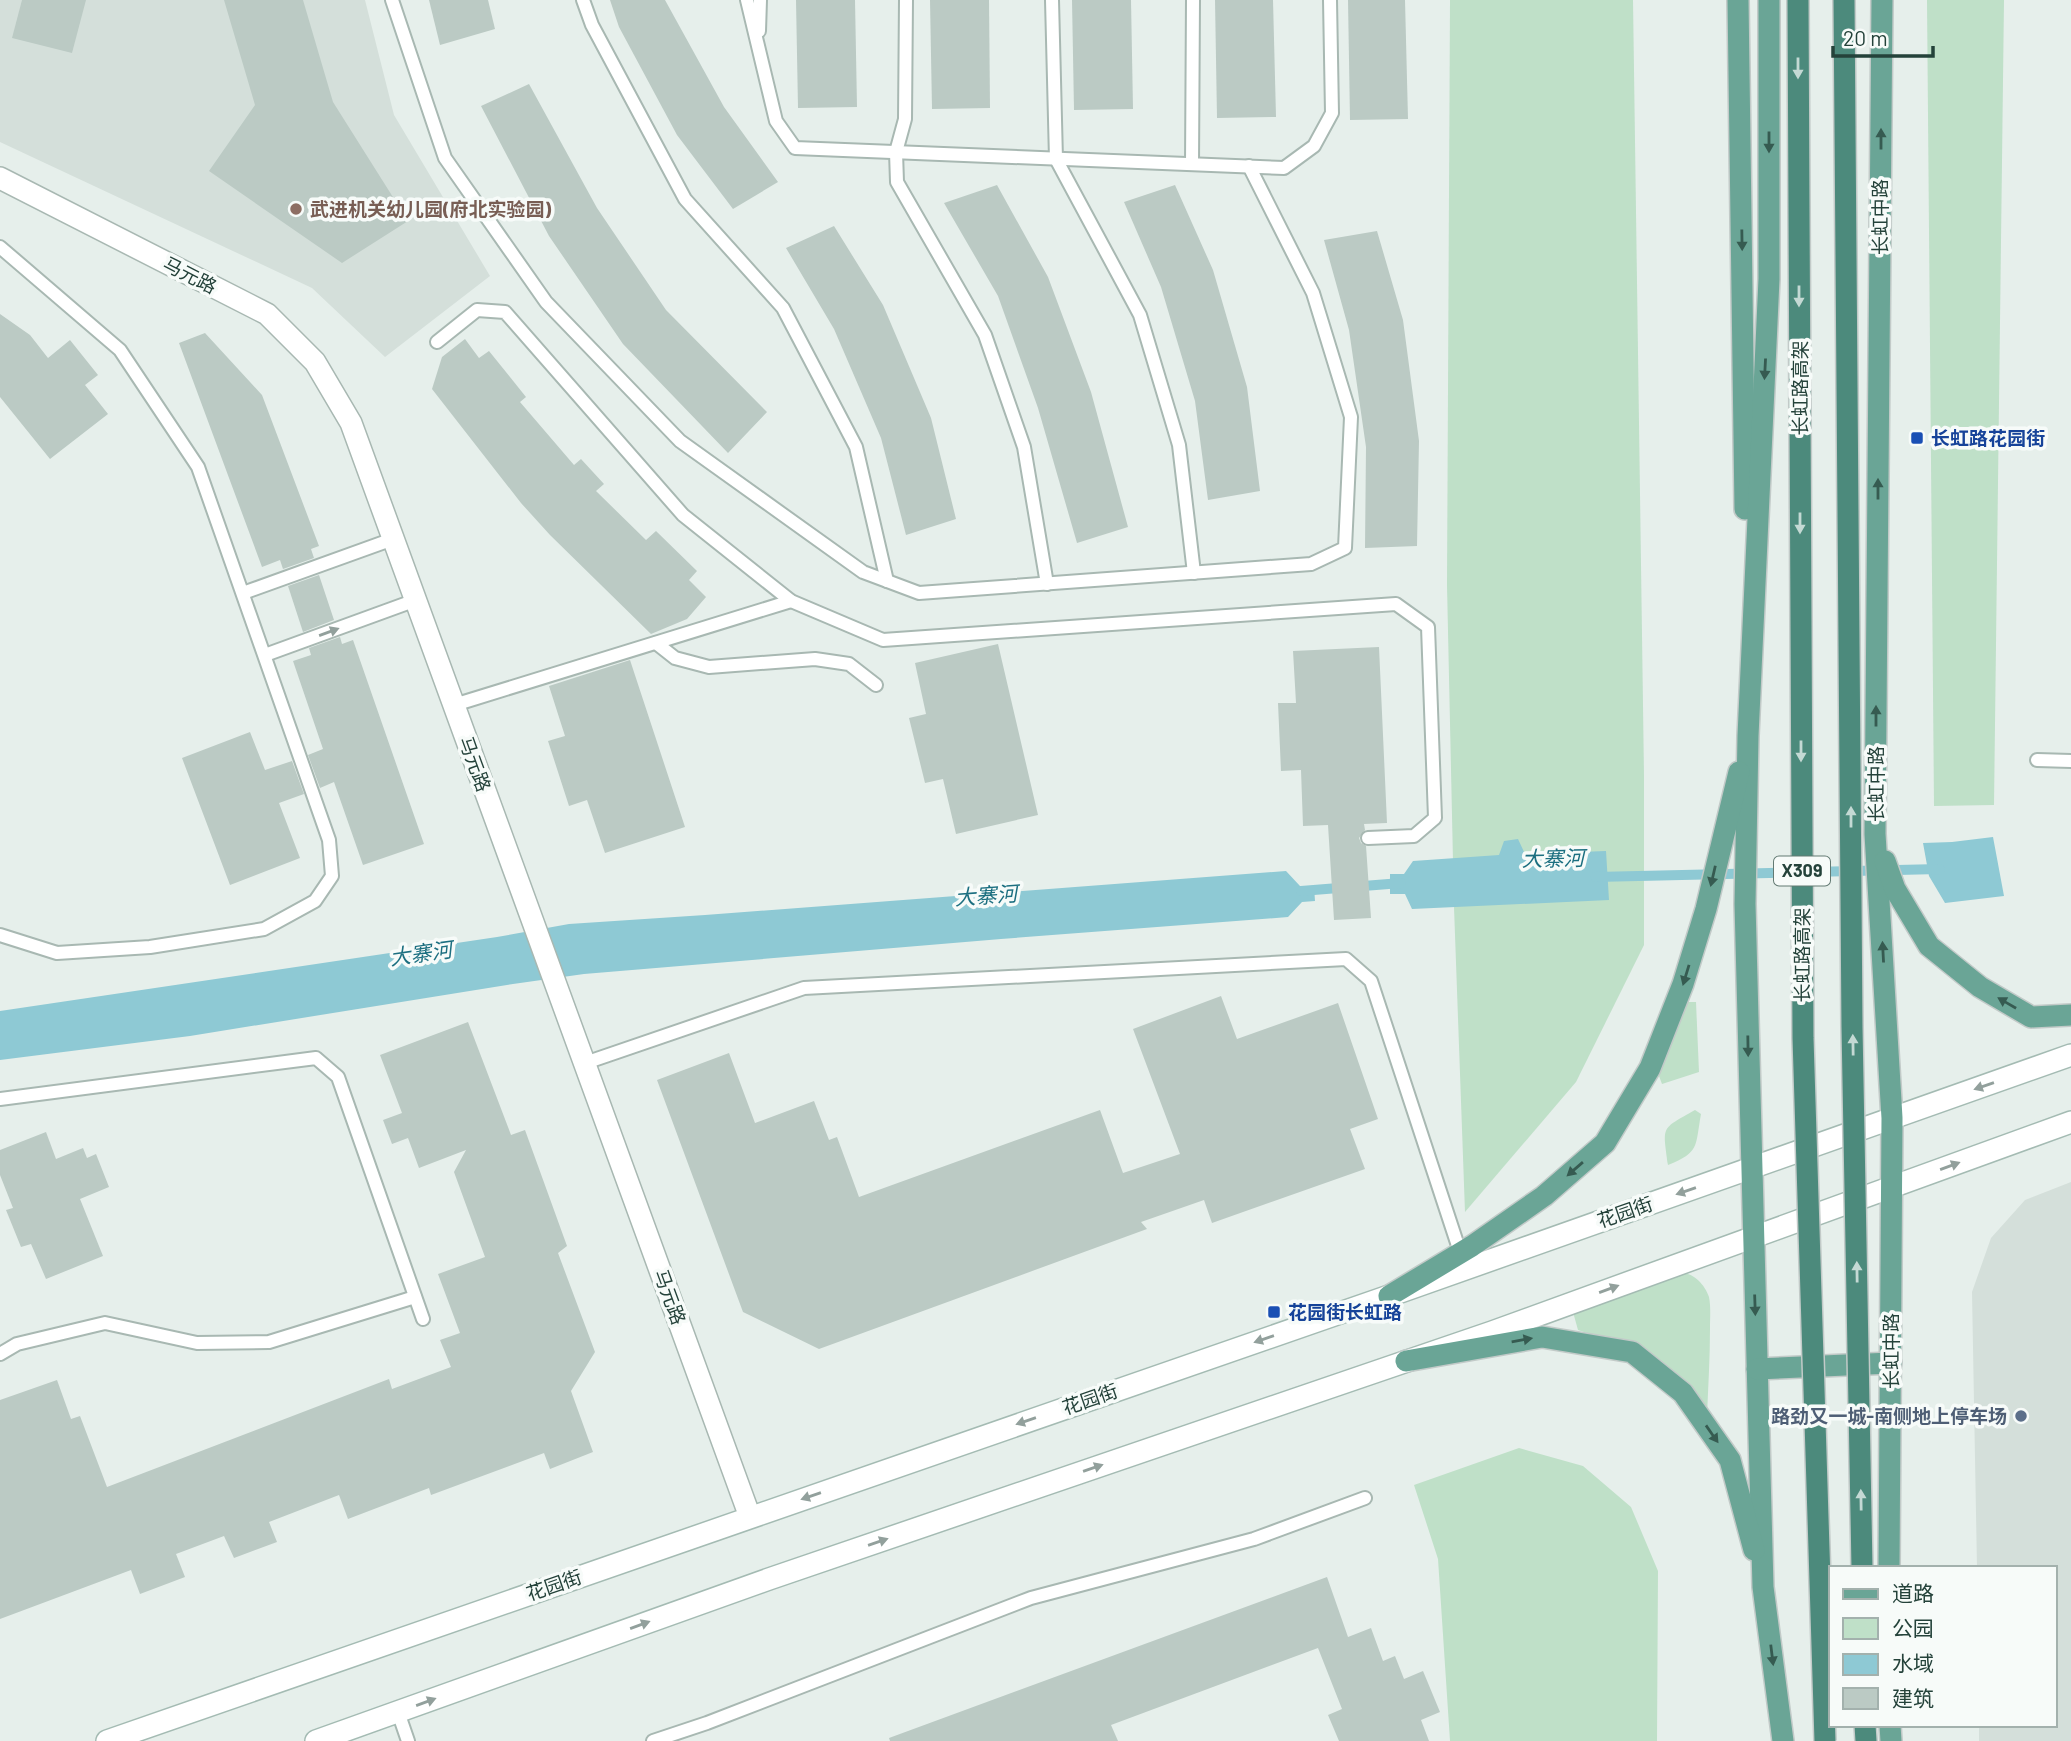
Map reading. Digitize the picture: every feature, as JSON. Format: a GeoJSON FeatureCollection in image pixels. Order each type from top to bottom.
{"type":"FeatureCollection","features":[{"type":"Feature","properties":{"kind":"highway","name":"长虹路高架"},"geometry":{"type":"LineString","coordinates":[[1798,0],[1803,1038],[1825,1741]]}},
{"type":"Feature","properties":{"kind":"highway","name":"X309"},"geometry":{"type":"LineString","coordinates":[[1844,0],[1852,1027],[1862,1566]]}},
{"type":"Feature","properties":{"kind":"main road"},"geometry":{"type":"LineString","coordinates":[[1463,1261],[1605,1143],[1650,1068],[1683,984],[1706,909],[1748,736],[1738,0]]}},
{"type":"Feature","properties":{"kind":"main road"},"geometry":{"type":"LineString","coordinates":[[1769,0],[1769,279],[1748,736],[1745,904],[1763,1587],[1783,1741]]}},
{"type":"Feature","properties":{"kind":"main road","name":"长虹中路"},"geometry":{"type":"LineString","coordinates":[[1882,0],[1875,834],[1887,887],[1892,1118],[1889,1566]]}},
{"type":"Feature","properties":{"kind":"main road","name":"马元路"},"geometry":{"type":"LineString","coordinates":[[0,178],[267,314],[315,362],[351,423],[750,1517]]}},
{"type":"Feature","properties":{"kind":"main road"},"geometry":{"type":"LineString","coordinates":[[1887,887],[1929,946],[1980,987],[2031,1017],[2071,1015]]}},
{"type":"Feature","properties":{"kind":"main road","name":"花园街"},"geometry":{"type":"LineString","coordinates":[[107,1741],[1389,1296],[1463,1261],[1751,1168],[2071,1055]]}},
{"type":"Feature","properties":{"kind":"main road"},"geometry":{"type":"LineString","coordinates":[[316,1741],[769,1579],[1406,1361],[2071,1122]]}},
{"type":"Feature","properties":{"kind":"main road"},"geometry":{"type":"LineString","coordinates":[[1406,1361],[1542,1337],[1632,1352],[1683,1393],[1730,1460],[1763,1587]]}},
{"type":"Feature","properties":{"kind":"main road"},"geometry":{"type":"LineString","coordinates":[[1757,1369],[1891,1363]]}},
{"type":"Feature","properties":{"kind":"lane"},"geometry":{"type":"LineString","coordinates":[[392,0],[445,158],[546,302],[680,441],[863,572],[919,593],[1311,564],[1345,548],[1351,417],[1313,293],[1249,166]]}},
{"type":"Feature","properties":{"kind":"lane"},"geometry":{"type":"LineString","coordinates":[[583,0],[592,25],[685,199],[783,309],[856,447],[887,581]]}},
{"type":"Feature","properties":{"kind":"lane"},"geometry":{"type":"LineString","coordinates":[[747,0],[776,121],[795,148],[1284,168],[1314,146],[1332,113],[1331,0]]}},
{"type":"Feature","properties":{"kind":"lane"},"geometry":{"type":"LineString","coordinates":[[759,51],[760,0]]}},
{"type":"Feature","properties":{"kind":"lane"},"geometry":{"type":"LineString","coordinates":[[906,0],[905,119],[895,152],[897,182],[985,335],[1024,447],[1047,584]]}},
{"type":"Feature","properties":{"kind":"lane"},"geometry":{"type":"LineString","coordinates":[[1052,0],[1056,159],[1140,315],[1179,445],[1194,573]]}},
{"type":"Feature","properties":{"kind":"lane"},"geometry":{"type":"LineString","coordinates":[[1192,164],[1193,0]]}},
{"type":"Feature","properties":{"kind":"lane"},"geometry":{"type":"LineString","coordinates":[[0,247],[120,350],[198,467],[329,841],[332,876],[315,901],[264,929],[150,947],[57,953],[0,935]]}},
{"type":"Feature","properties":{"kind":"lane"},"geometry":{"type":"LineString","coordinates":[[437,342],[477,310],[505,312],[683,515],[791,601],[883,640],[1396,604],[1428,627],[1434,818],[1414,836],[1368,838]]}},
{"type":"Feature","properties":{"kind":"lane"},"geometry":{"type":"LineString","coordinates":[[243,593],[393,539]]}},
{"type":"Feature","properties":{"kind":"lane"},"geometry":{"type":"LineString","coordinates":[[265,655],[415,600]]}},
{"type":"Feature","properties":{"kind":"lane"},"geometry":{"type":"LineString","coordinates":[[454,705],[791,601]]}},
{"type":"Feature","properties":{"kind":"lane"},"geometry":{"type":"LineString","coordinates":[[656,643],[675,658],[709,667],[815,659],[849,664],[876,685]]}},
{"type":"Feature","properties":{"kind":"lane"},"geometry":{"type":"LineString","coordinates":[[2037,760],[2071,761]]}},
{"type":"Feature","properties":{"kind":"lane"},"geometry":{"type":"LineString","coordinates":[[585,1063],[804,988],[1346,959],[1371,981],[1463,1261]]}},
{"type":"Feature","properties":{"kind":"lane"},"geometry":{"type":"LineString","coordinates":[[0,1099],[316,1058],[338,1077],[423,1319]]}},
{"type":"Feature","properties":{"kind":"lane"},"geometry":{"type":"LineString","coordinates":[[0,1354],[17,1344],[105,1323],[197,1343],[270,1342],[415,1297]]}},
{"type":"Feature","properties":{"kind":"lane"},"geometry":{"type":"LineString","coordinates":[[653,1741],[720,1718],[1031,1598],[1254,1539],[1365,1498]]}},
{"type":"Feature","properties":{"kind":"lane"},"geometry":{"type":"LineString","coordinates":[[398,1712],[408,1741]]}},
{"type":"Feature","properties":{"kind":"shaded area","name":"武进机关幼儿园(府北实验园)"},"geometry":{"type":"Polygon","coordinates":[[[0,0],[365,0],[394,115],[490,276],[385,357],[312,288],[0,142],[0,0]]]}},
{"type":"Feature","properties":{"kind":"shaded area","name":"路劲又一城-南侧地上停车场"},"geometry":{"type":"Polygon","coordinates":[[[2071,1182],[2071,1741],[1979,1741],[1979,1727],[2057,1727],[2057,1566],[1977,1566],[1972,1292],[1991,1238],[2025,1200],[2071,1182]]]}},
{"type":"Feature","properties":{"kind":"green space"},"geometry":{"type":"Polygon","coordinates":[[[1450,0],[1633,0],[1644,776],[1644,945],[1576,1082],[1465,1212],[1454,907],[1447,585],[1450,0]]]}},
{"type":"Feature","properties":{"kind":"green space"},"geometry":{"type":"Polygon","coordinates":[[[1927,0],[2004,0],[1994,805],[1934,806],[1927,0]]]}},
{"type":"Feature","properties":{"kind":"green space"},"geometry":{"type":"Polygon","coordinates":[[[1687,1002],[1696,1002],[1699,1072],[1662,1084],[1659,1076],[1687,1002]]]}},
{"type":"Feature","properties":{"kind":"green space"},"geometry":{"type":"Polygon","coordinates":[[[1695,1110],[1701,1114],[1694,1147],[1686,1156],[1668,1165],[1666,1130],[1675,1121],[1695,1110]]]}},
{"type":"Feature","properties":{"kind":"green space"},"geometry":{"type":"Polygon","coordinates":[[[1682,1273],[1698,1280],[1709,1297],[1707,1417],[1611,1341],[1578,1330],[1573,1312],[1682,1273]]]}},
{"type":"Feature","properties":{"kind":"green space"},"geometry":{"type":"Polygon","coordinates":[[[1519,1448],[1583,1466],[1631,1507],[1658,1571],[1657,1741],[1450,1741],[1438,1559],[1414,1485],[1519,1448]]]}},
{"type":"Feature","properties":{"kind":"water"},"geometry":{"type":"Polygon","coordinates":[[[1993,837],[2004,896],[1945,903],[1929,876],[1923,843],[1993,837]]]}},
{"type":"Feature","properties":{"kind":"water"},"geometry":{"type":"Polygon","coordinates":[[[1518,839],[1525,854],[1606,851],[1609,900],[1412,909],[1405,894],[1390,894],[1390,874],[1404,874],[1413,861],[1499,855],[1504,841],[1518,839]]]}},
{"type":"Feature","properties":{"kind":"water"},"geometry":{"type":"Polygon","coordinates":[[[1286,871],[1300,886],[1314,886],[1315,901],[1302,902],[1288,917],[584,974],[190,1036],[0,1060],[0,1011],[569,924],[1286,871]]]}},
{"type":"Feature","properties":{"kind":"building"},"geometry":{"type":"Polygon","coordinates":[[[22,0],[86,0],[72,53],[12,38],[22,0]]]}},
{"type":"Feature","properties":{"kind":"building"},"geometry":{"type":"Polygon","coordinates":[[[224,0],[303,0],[333,102],[408,221],[342,263],[209,171],[255,105],[224,0]]]}},
{"type":"Feature","properties":{"kind":"building"},"geometry":{"type":"Polygon","coordinates":[[[429,0],[488,0],[495,29],[440,45],[429,0]]]}},
{"type":"Feature","properties":{"kind":"building"},"geometry":{"type":"Polygon","coordinates":[[[610,0],[665,0],[724,107],[778,182],[733,209],[677,135],[619,27],[610,0]]]}},
{"type":"Feature","properties":{"kind":"building"},"geometry":{"type":"Polygon","coordinates":[[[796,0],[855,0],[857,107],[798,108],[796,0]]]}},
{"type":"Feature","properties":{"kind":"building"},"geometry":{"type":"Polygon","coordinates":[[[930,0],[989,0],[990,108],[932,109],[930,0]]]}},
{"type":"Feature","properties":{"kind":"building"},"geometry":{"type":"Polygon","coordinates":[[[1072,0],[1131,0],[1133,109],[1074,110],[1072,0]]]}},
{"type":"Feature","properties":{"kind":"building"},"geometry":{"type":"Polygon","coordinates":[[[1215,0],[1273,0],[1276,117],[1217,118],[1215,0]]]}},
{"type":"Feature","properties":{"kind":"building"},"geometry":{"type":"Polygon","coordinates":[[[1348,0],[1405,0],[1408,119],[1350,120],[1348,0]]]}},
{"type":"Feature","properties":{"kind":"building"},"geometry":{"type":"Polygon","coordinates":[[[529,84],[597,208],[666,310],[767,412],[728,453],[623,344],[549,236],[481,106],[529,84]]]}},
{"type":"Feature","properties":{"kind":"building"},"geometry":{"type":"Polygon","coordinates":[[[997,185],[1048,277],[1091,392],[1128,527],[1077,543],[1038,408],[998,296],[944,203],[997,185]]]}},
{"type":"Feature","properties":{"kind":"building"},"geometry":{"type":"Polygon","coordinates":[[[1175,185],[1213,270],[1247,387],[1260,491],[1208,500],[1195,401],[1161,287],[1124,202],[1175,185]]]}},
{"type":"Feature","properties":{"kind":"building"},"geometry":{"type":"Polygon","coordinates":[[[834,226],[883,305],[931,418],[956,519],[906,535],[881,438],[834,329],[786,248],[834,226]]]}},
{"type":"Feature","properties":{"kind":"building"},"geometry":{"type":"Polygon","coordinates":[[[1377,231],[1403,320],[1419,441],[1417,546],[1365,548],[1366,447],[1349,330],[1324,240],[1377,231]]]}},
{"type":"Feature","properties":{"kind":"building"},"geometry":{"type":"Polygon","coordinates":[[[0,314],[30,335],[48,358],[70,340],[98,375],[85,385],[108,414],[50,459],[0,397],[0,314]]]}},
{"type":"Feature","properties":{"kind":"building"},"geometry":{"type":"Polygon","coordinates":[[[205,333],[262,395],[319,546],[311,549],[314,558],[283,569],[280,560],[262,567],[179,343],[205,333]]]}},
{"type":"Feature","properties":{"kind":"building"},"geometry":{"type":"Polygon","coordinates":[[[465,339],[479,358],[489,351],[526,397],[520,402],[574,465],[581,459],[604,484],[596,491],[646,540],[656,531],[697,571],[689,580],[706,597],[687,619],[651,634],[521,503],[432,389],[442,357],[465,339]]]}},
{"type":"Feature","properties":{"kind":"building"},"geometry":{"type":"Polygon","coordinates":[[[319,575],[334,620],[303,632],[288,586],[319,575]]]}},
{"type":"Feature","properties":{"kind":"building"},"geometry":{"type":"Polygon","coordinates":[[[340,637],[342,644],[353,640],[424,844],[363,865],[334,782],[320,788],[308,755],[323,749],[293,661],[311,655],[309,648],[340,637]]]}},
{"type":"Feature","properties":{"kind":"building"},"geometry":{"type":"Polygon","coordinates":[[[998,644],[1038,815],[956,834],[943,779],[925,783],[909,718],[926,714],[915,663],[998,644]]]}},
{"type":"Feature","properties":{"kind":"building"},"geometry":{"type":"Polygon","coordinates":[[[1379,647],[1387,823],[1364,824],[1365,830],[1359,838],[1366,846],[1371,918],[1334,920],[1328,825],[1303,826],[1301,770],[1281,771],[1278,703],[1296,703],[1293,651],[1379,647]]]}},
{"type":"Feature","properties":{"kind":"building"},"geometry":{"type":"Polygon","coordinates":[[[630,660],[685,827],[605,853],[587,800],[569,806],[548,741],[565,736],[549,686],[630,660]]]}},
{"type":"Feature","properties":{"kind":"building"},"geometry":{"type":"Polygon","coordinates":[[[250,732],[265,770],[292,761],[304,794],[279,803],[300,858],[230,885],[182,758],[250,732]]]}},
{"type":"Feature","properties":{"kind":"building"},"geometry":{"type":"Polygon","coordinates":[[[1221,996],[1237,1039],[1338,1003],[1378,1119],[1350,1129],[1365,1169],[1212,1223],[1204,1200],[1141,1222],[1147,1229],[819,1349],[743,1312],[657,1080],[729,1053],[755,1123],[814,1101],[829,1140],[837,1137],[859,1197],[1100,1110],[1123,1173],[1180,1154],[1133,1029],[1221,996]]]}},
{"type":"Feature","properties":{"kind":"building"},"geometry":{"type":"Polygon","coordinates":[[[468,1022],[511,1135],[525,1130],[567,1246],[558,1253],[595,1352],[571,1391],[593,1452],[550,1469],[544,1453],[431,1495],[429,1488],[348,1519],[339,1495],[269,1522],[277,1542],[234,1558],[224,1536],[176,1554],[185,1577],[140,1594],[131,1570],[0,1619],[0,1400],[57,1380],[71,1419],[80,1416],[107,1487],[389,1379],[392,1389],[451,1367],[440,1340],[460,1333],[438,1274],[485,1257],[454,1172],[466,1150],[419,1168],[408,1138],[392,1144],[383,1120],[402,1113],[380,1055],[468,1022]]]}},
{"type":"Feature","properties":{"kind":"building"},"geometry":{"type":"Polygon","coordinates":[[[46,1132],[56,1159],[83,1148],[87,1158],[96,1154],[109,1187],[80,1199],[103,1256],[46,1279],[31,1244],[21,1247],[6,1210],[13,1208],[0,1175],[0,1150],[46,1132]]]}},
{"type":"Feature","properties":{"kind":"building"},"geometry":{"type":"Polygon","coordinates":[[[1327,1577],[1348,1637],[1371,1628],[1383,1661],[1395,1656],[1404,1679],[1423,1671],[1440,1712],[1421,1720],[1429,1741],[1339,1741],[1328,1715],[1342,1709],[1318,1648],[1111,1725],[1118,1741],[890,1741],[889,1738],[1327,1577]]]}},
{"type":"Feature","properties":{"kind":"waterway","name":"大寨河"},"geometry":{"type":"LineString","coordinates":[[1595,877],[1940,869]]}},
{"type":"Feature","properties":{"kind":"waterway","name":"大寨河"},"geometry":{"type":"LineString","coordinates":[[1301,891],[1401,883]]}},
{"type":"Feature","properties":{"kind":"place","name":"武进机关幼儿园(府北实验园)"},"geometry":{"type":"Point","coordinates":[296,209]}},
{"type":"Feature","properties":{"kind":"place","name":"长虹路花园街"},"geometry":{"type":"Point","coordinates":[1917,438]}},
{"type":"Feature","properties":{"kind":"place","name":"花园街长虹路"},"geometry":{"type":"Point","coordinates":[1274,1312]}},
{"type":"Feature","properties":{"kind":"place","name":"路劲又一城-南侧地上停车场"},"geometry":{"type":"Point","coordinates":[2021,1416]}}]}
